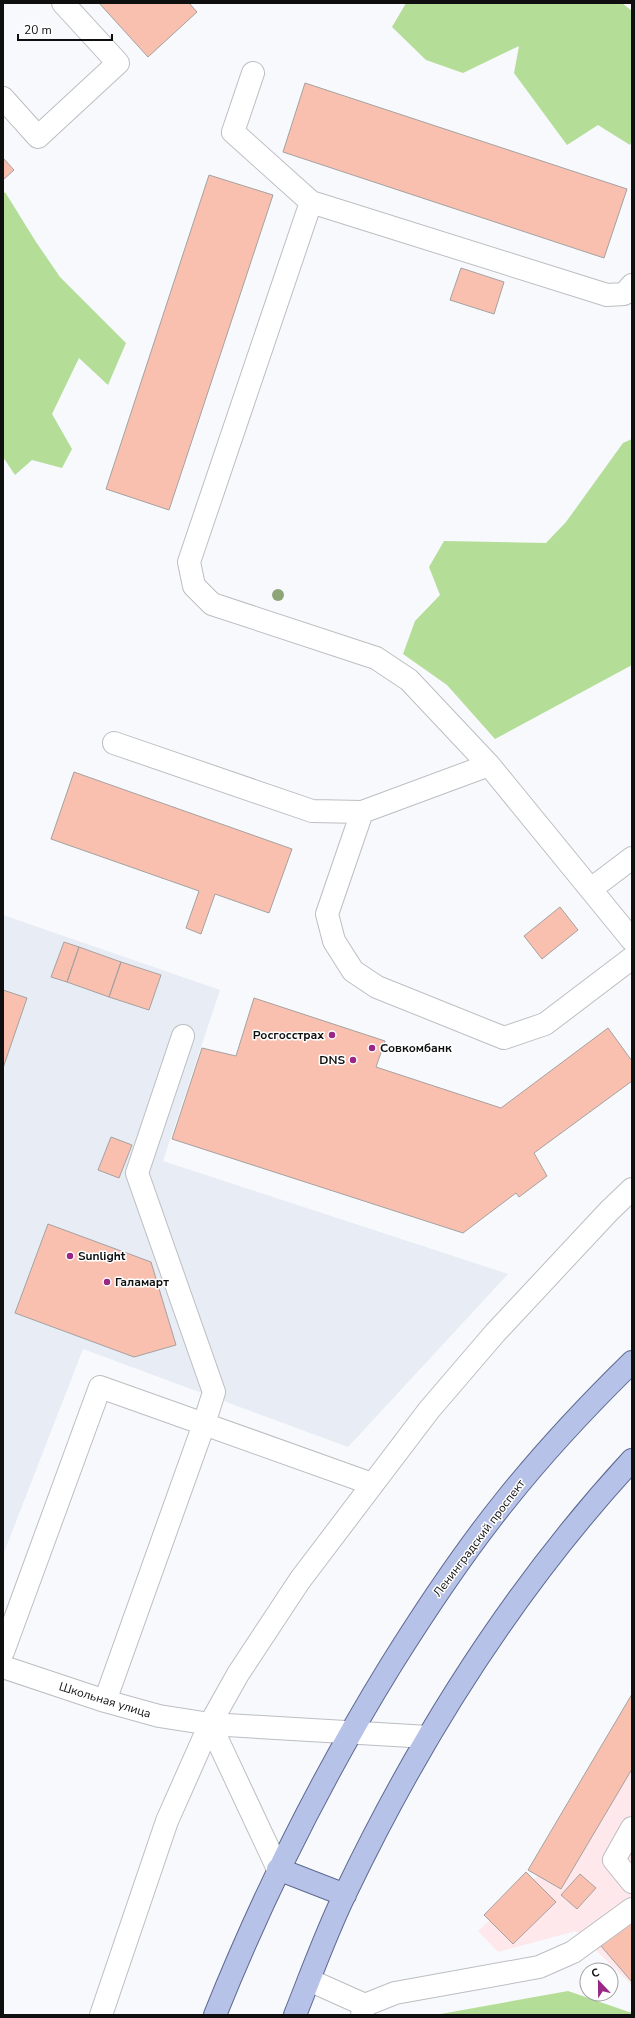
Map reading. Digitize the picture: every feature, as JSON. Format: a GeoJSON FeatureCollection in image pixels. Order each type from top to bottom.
{"type":"FeatureCollection","features":[{"type":"Feature","properties":{"kind":"main road","name":"Ленинградский проспект"},"geometry":{"type":"LineString","coordinates":[[215,2015],[244,1943],[278,1869],[350,1733],[430,1603],[504,1501],[588,1406],[632,1362]]}},
{"type":"Feature","properties":{"kind":"main road"},"geometry":{"type":"LineString","coordinates":[[295,2015],[345,1895],[386,1813],[428,1737],[485,1646],[547,1562],[632,1460]]}},
{"type":"Feature","properties":{"kind":"main road"},"geometry":{"type":"LineString","coordinates":[[278,1869],[345,1895]]}},
{"type":"Feature","properties":{"kind":"street"},"geometry":{"type":"LineString","coordinates":[[3,98],[38,137],[118,63],[63,3]]}},
{"type":"Feature","properties":{"kind":"street"},"geometry":{"type":"LineString","coordinates":[[253,73],[233,132],[311,202],[607,295],[624,294],[632,285]]}},
{"type":"Feature","properties":{"kind":"street"},"geometry":{"type":"LineString","coordinates":[[311,202],[189,562],[194,586],[212,604],[376,658],[410,680],[488,765],[632,940]]}},
{"type":"Feature","properties":{"kind":"street"},"geometry":{"type":"LineString","coordinates":[[114,743],[312,811],[362,812],[488,765]]}},
{"type":"Feature","properties":{"kind":"street"},"geometry":{"type":"LineString","coordinates":[[362,812],[327,914],[334,941],[352,971],[377,987],[504,1038],[545,1024],[632,958]]}},
{"type":"Feature","properties":{"kind":"street"},"geometry":{"type":"LineString","coordinates":[[591,889],[632,858]]}},
{"type":"Feature","properties":{"kind":"street"},"geometry":{"type":"LineString","coordinates":[[105,1701],[204,1424],[214,1392],[137,1173],[183,1036]]}},
{"type":"Feature","properties":{"kind":"street"},"geometry":{"type":"LineString","coordinates":[[101,2015],[167,1821],[210,1724],[238,1674],[300,1580],[429,1410],[495,1333],[609,1210],[632,1189]]}},
{"type":"Feature","properties":{"kind":"street"},"geometry":{"type":"LineString","coordinates":[[3,1652],[100,1387],[372,1484]]}},
{"type":"Feature","properties":{"kind":"street","name":"Школьная улица"},"geometry":{"type":"LineString","coordinates":[[3,1667],[105,1701],[159,1716],[210,1724],[350,1733]]}},
{"type":"Feature","properties":{"kind":"street"},"geometry":{"type":"LineString","coordinates":[[210,1724],[278,1869]]}},
{"type":"Feature","properties":{"kind":"street"},"geometry":{"type":"LineString","coordinates":[[350,1733],[428,1737]]}},
{"type":"Feature","properties":{"kind":"street"},"geometry":{"type":"LineString","coordinates":[[632,1828],[614,1860],[632,1882]]}},
{"type":"Feature","properties":{"kind":"street"},"geometry":{"type":"LineString","coordinates":[[309,1980],[363,2010],[395,1993],[539,1967],[573,1952],[632,1909]]}},
{"type":"Feature","properties":{"kind":"shaded area"},"geometry":{"type":"Polygon","coordinates":[[[3,915],[220,990],[163,1161],[508,1274],[348,1447],[83,1349],[3,1555],[3,915]]]}},
{"type":"Feature","properties":{"kind":"shaded area"},"geometry":{"type":"Polygon","coordinates":[[[632,1727],[632,1985],[619,1972],[619,1962],[608,1962],[576,1931],[498,1952],[478,1931],[541,1873],[632,1727]]]}},
{"type":"Feature","properties":{"kind":"green space"},"geometry":{"type":"Polygon","coordinates":[[[406,3],[622,3],[632,11],[632,140],[630,145],[598,125],[567,145],[514,73],[519,46],[463,73],[426,60],[392,27],[406,3]]]}},
{"type":"Feature","properties":{"kind":"green space"},"geometry":{"type":"Polygon","coordinates":[[[5,192],[60,277],[126,343],[108,385],[79,358],[52,414],[72,449],[62,468],[32,460],[15,475],[3,457],[3,194],[5,192]]]}},
{"type":"Feature","properties":{"kind":"green space"},"geometry":{"type":"Polygon","coordinates":[[[632,439],[632,665],[495,739],[447,685],[403,654],[415,621],[440,595],[429,567],[444,541],[546,543],[566,522],[623,443],[632,439]]]}},
{"type":"Feature","properties":{"kind":"green space"},"geometry":{"type":"Polygon","coordinates":[[[568,1991],[579,1995],[579,2002],[600,2002],[632,2013],[632,2015],[435,2015],[568,1991]]]}},
{"type":"Feature","properties":{"kind":"building"},"geometry":{"type":"Polygon","coordinates":[[[99,3],[189,3],[197,12],[148,57],[99,3]]]}},
{"type":"Feature","properties":{"kind":"building"},"geometry":{"type":"Polygon","coordinates":[[[305,83],[627,189],[604,258],[283,152],[305,83]]]}},
{"type":"Feature","properties":{"kind":"building"},"geometry":{"type":"Polygon","coordinates":[[[3,158],[14,170],[3,180],[3,158]]]}},
{"type":"Feature","properties":{"kind":"building"},"geometry":{"type":"Polygon","coordinates":[[[209,175],[273,195],[169,510],[106,489],[209,175]]]}},
{"type":"Feature","properties":{"kind":"building"},"geometry":{"type":"Polygon","coordinates":[[[461,268],[504,282],[494,314],[450,300],[461,268]]]}},
{"type":"Feature","properties":{"kind":"building"},"geometry":{"type":"Polygon","coordinates":[[[74,772],[292,849],[269,913],[215,894],[201,934],[186,928],[199,891],[51,839],[74,772]]]}},
{"type":"Feature","properties":{"kind":"building"},"geometry":{"type":"Polygon","coordinates":[[[560,907],[578,930],[542,959],[524,936],[560,907]]]}},
{"type":"Feature","properties":{"kind":"building"},"geometry":{"type":"Polygon","coordinates":[[[64,942],[79,947],[67,982],[51,977],[64,942]]]}},
{"type":"Feature","properties":{"kind":"building"},"geometry":{"type":"Polygon","coordinates":[[[79,947],[121,962],[109,997],[67,982],[79,947]]]}},
{"type":"Feature","properties":{"kind":"building"},"geometry":{"type":"Polygon","coordinates":[[[121,962],[161,975],[149,1010],[109,997],[121,962]]]}},
{"type":"Feature","properties":{"kind":"building"},"geometry":{"type":"Polygon","coordinates":[[[3,990],[27,998],[3,1068],[3,990]]]}},
{"type":"Feature","properties":{"kind":"building"},"geometry":{"type":"Polygon","coordinates":[[[254,998],[385,1041],[376,1067],[501,1108],[608,1028],[632,1061],[632,1081],[534,1153],[547,1176],[519,1197],[516,1193],[463,1233],[172,1139],[202,1048],[236,1056],[254,998]]]}},
{"type":"Feature","properties":{"kind":"building"},"geometry":{"type":"Polygon","coordinates":[[[111,1137],[132,1145],[119,1178],[98,1170],[111,1137]]]}},
{"type":"Feature","properties":{"kind":"building"},"geometry":{"type":"Polygon","coordinates":[[[48,1224],[151,1262],[176,1345],[134,1357],[15,1313],[48,1224]]]}},
{"type":"Feature","properties":{"kind":"building"},"geometry":{"type":"Polygon","coordinates":[[[632,1694],[632,1769],[561,1889],[528,1870],[632,1694]]]}},
{"type":"Feature","properties":{"kind":"building"},"geometry":{"type":"Polygon","coordinates":[[[526,1872],[556,1902],[513,1944],[484,1915],[526,1872]]]}},
{"type":"Feature","properties":{"kind":"building"},"geometry":{"type":"Polygon","coordinates":[[[580,1874],[596,1888],[577,1909],[561,1895],[580,1874]]]}},
{"type":"Feature","properties":{"kind":"building"},"geometry":{"type":"Polygon","coordinates":[[[630,1921],[632,1924],[632,1982],[619,1967],[619,1962],[615,1962],[601,1946],[630,1921]]]}},
{"type":"Feature","properties":{"kind":"place","name":"Росгосстрах"},"geometry":{"type":"Point","coordinates":[332,1035]}},
{"type":"Feature","properties":{"kind":"place","name":"Совкомбанк"},"geometry":{"type":"Point","coordinates":[372,1048]}},
{"type":"Feature","properties":{"kind":"place","name":"DNS"},"geometry":{"type":"Point","coordinates":[353,1060]}},
{"type":"Feature","properties":{"kind":"place","name":"Sunlight"},"geometry":{"type":"Point","coordinates":[70,1256]}},
{"type":"Feature","properties":{"kind":"place","name":"Галамарт"},"geometry":{"type":"Point","coordinates":[107,1282]}}]}
